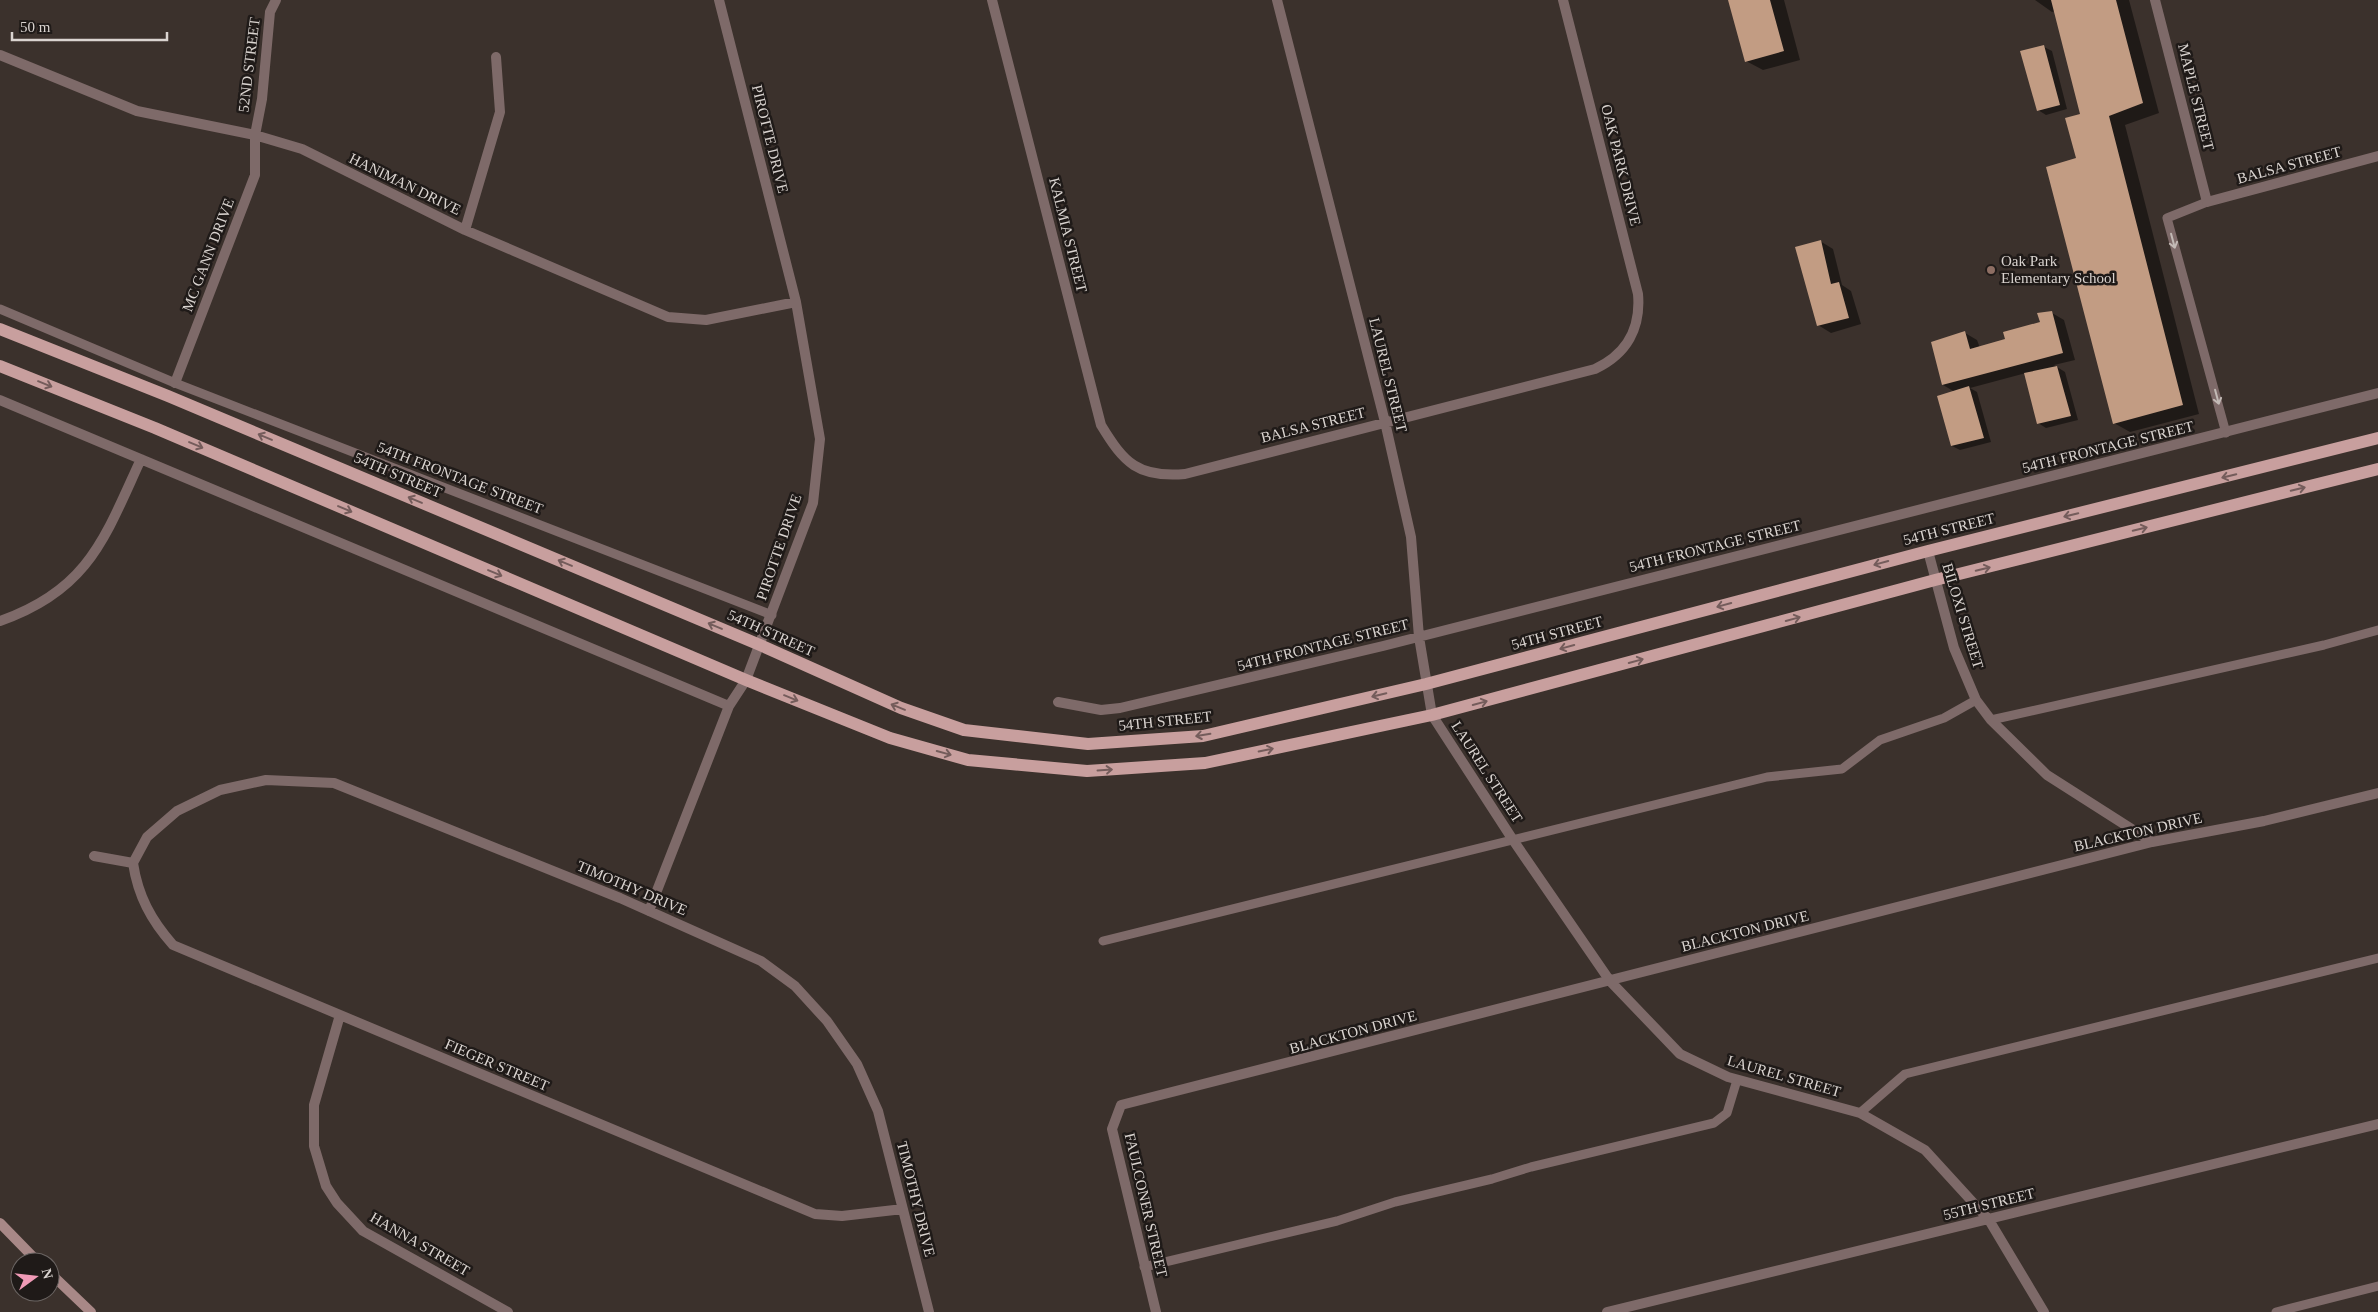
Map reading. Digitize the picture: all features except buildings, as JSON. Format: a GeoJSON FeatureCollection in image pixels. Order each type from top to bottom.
{"type":"FeatureCollection","features":[{"type":"Feature","properties":{"kind":"main road","name":"54TH STREET"},"geometry":{"type":"LineString","coordinates":[[0,329],[168,396],[760,645],[901,708],[964,730],[1088,744],[1203,736],[1426,684],[1928,551],[2378,438]]}},
{"type":"Feature","properties":{"kind":"main road"},"geometry":{"type":"LineString","coordinates":[[0,366],[155,428],[746,680],[890,738],[968,760],[1087,771],[1205,763],[1432,715],[1935,580],[2378,469]]}},
{"type":"Feature","properties":{"kind":"street","name":"52ND STREET"},"geometry":{"type":"LineString","coordinates":[[255,135],[262,99],[270,12],[276,0]]}},
{"type":"Feature","properties":{"kind":"street","name":"PIROTTE DRIVE"},"geometry":{"type":"LineString","coordinates":[[649,911],[729,706],[746,680],[813,503],[820,438],[796,302],[719,0]]}},
{"type":"Feature","properties":{"kind":"street","name":"KALMIA STREET"},"geometry":{"type":"LineString","coordinates":[[992,0],[1101,425],[1117,451],[1135,467]]}},
{"type":"Feature","properties":{"kind":"street","name":"LAUREL STREET"},"geometry":{"type":"LineString","coordinates":[[1277,0],[1385,422],[1412,537],[1419,637],[1432,715],[1513,840],[1610,981],[1680,1054],[1737,1080],[1860,1113],[1925,1150],[1989,1220],[2044,1312]]}},
{"type":"Feature","properties":{"kind":"street","name":"OAK PARK DRIVE"},"geometry":{"type":"LineString","coordinates":[[1563,0],[1638,294],[1637,323],[1632,337]]}},
{"type":"Feature","properties":{"kind":"street","name":"MAPLE STREET"},"geometry":{"type":"LineString","coordinates":[[2155,0],[2207,202]]}},
{"type":"Feature","properties":{"kind":"street","name":"HANIMAN DRIVE"},"geometry":{"type":"LineString","coordinates":[[0,55],[137,111],[255,135],[302,150],[465,230],[668,316],[706,320],[796,302]]}},
{"type":"Feature","properties":{"kind":"street"},"geometry":{"type":"LineString","coordinates":[[465,230],[500,112],[496,57]]}},
{"type":"Feature","properties":{"kind":"street","name":"MC GANN DRIVE"},"geometry":{"type":"LineString","coordinates":[[175,383],[255,175],[255,135]]}},
{"type":"Feature","properties":{"kind":"street","name":"BALSA STREET"},"geometry":{"type":"LineString","coordinates":[[2207,202],[2378,156]]}},
{"type":"Feature","properties":{"kind":"street","name":"BALSA STREET"},"geometry":{"type":"LineString","coordinates":[[1135,467],[1160,475],[1184,474],[1595,369],[1617,356],[1632,337]]}},
{"type":"Feature","properties":{"kind":"street","name":"54TH FRONTAGE STREET"},"geometry":{"type":"LineString","coordinates":[[1058,702],[1102,710],[1120,708],[1419,637],[2378,393]]}},
{"type":"Feature","properties":{"kind":"street"},"geometry":{"type":"LineString","coordinates":[[0,400],[729,706]]}},
{"type":"Feature","properties":{"kind":"street"},"geometry":{"type":"LineString","coordinates":[[0,621],[37,605],[56,593],[88,562],[101,544],[141,459]]}},
{"type":"Feature","properties":{"kind":"street","name":"BILOXI STREET"},"geometry":{"type":"LineString","coordinates":[[1928,551],[1954,648],[1976,700],[1991,720],[2048,775],[2152,842]]}},
{"type":"Feature","properties":{"kind":"street","name":"TIMOTHY DRIVE"},"geometry":{"type":"LineString","coordinates":[[133,863],[147,837],[177,811],[220,790],[266,780],[334,783],[649,911],[760,961],[795,986],[828,1022],[857,1064],[874,1102],[929,1312]]}},
{"type":"Feature","properties":{"kind":"street","name":"BLACKTON DRIVE"},"geometry":{"type":"LineString","coordinates":[[1121,1105],[2152,842],[2264,821],[2378,793]]}},
{"type":"Feature","properties":{"kind":"street"},"geometry":{"type":"LineString","coordinates":[[94,856],[133,863]]}},
{"type":"Feature","properties":{"kind":"street","name":"FIEGER STREET"},"geometry":{"type":"LineString","coordinates":[[133,863],[142,900],[150,917],[173,945],[815,1214],[842,1216],[903,1209]]}},
{"type":"Feature","properties":{"kind":"street","name":"HANNA STREET"},"geometry":{"type":"LineString","coordinates":[[340,1016],[319,1085],[314,1112],[314,1146],[326,1186],[337,1203],[364,1231],[508,1312]]}},
{"type":"Feature","properties":{"kind":"street","name":"FAULCONER STREET"},"geometry":{"type":"LineString","coordinates":[[1121,1105],[1112,1129],[1156,1312]]}},
{"type":"Feature","properties":{"kind":"street","name":"55TH STREET"},"geometry":{"type":"LineString","coordinates":[[1607,1312],[2378,1124]]}},
{"type":"Feature","properties":{"kind":"street"},"geometry":{"type":"LineString","coordinates":[[0,1223],[28,1252]]}},
{"type":"Feature","properties":{"kind":"street"},"geometry":{"type":"LineString","coordinates":[[60,1283],[91,1312]]}},
{"type":"Feature","properties":{"kind":"lane"},"geometry":{"type":"LineString","coordinates":[[2207,202],[2167,218],[2226,433]]}},
{"type":"Feature","properties":{"kind":"lane","name":"54TH FRONTAGE STREET"},"geometry":{"type":"LineString","coordinates":[[0,309],[175,383],[772,615]]}},
{"type":"Feature","properties":{"kind":"lane"},"geometry":{"type":"LineString","coordinates":[[1991,720],[2324,645],[2378,630]]}},
{"type":"Feature","properties":{"kind":"lane"},"geometry":{"type":"LineString","coordinates":[[1104,941],[1768,777],[1842,769],[1880,740],[1944,718],[1976,700]]}},
{"type":"Feature","properties":{"kind":"lane"},"geometry":{"type":"LineString","coordinates":[[1860,1113],[1905,1074],[2378,958]]}},
{"type":"Feature","properties":{"kind":"lane"},"geometry":{"type":"LineString","coordinates":[[1144,1267],[1337,1220],[1395,1202],[1492,1179],[1531,1167],[1714,1123],[1727,1113],[1737,1080]]}},
{"type":"Feature","properties":{"kind":"lane"},"geometry":{"type":"LineString","coordinates":[[2276,1312],[2378,1286]]}},
{"type":"Feature","properties":{"kind":"place","name":"Oak Park Elementary School"},"geometry":{"type":"Point","coordinates":[1991,270]}}]}
